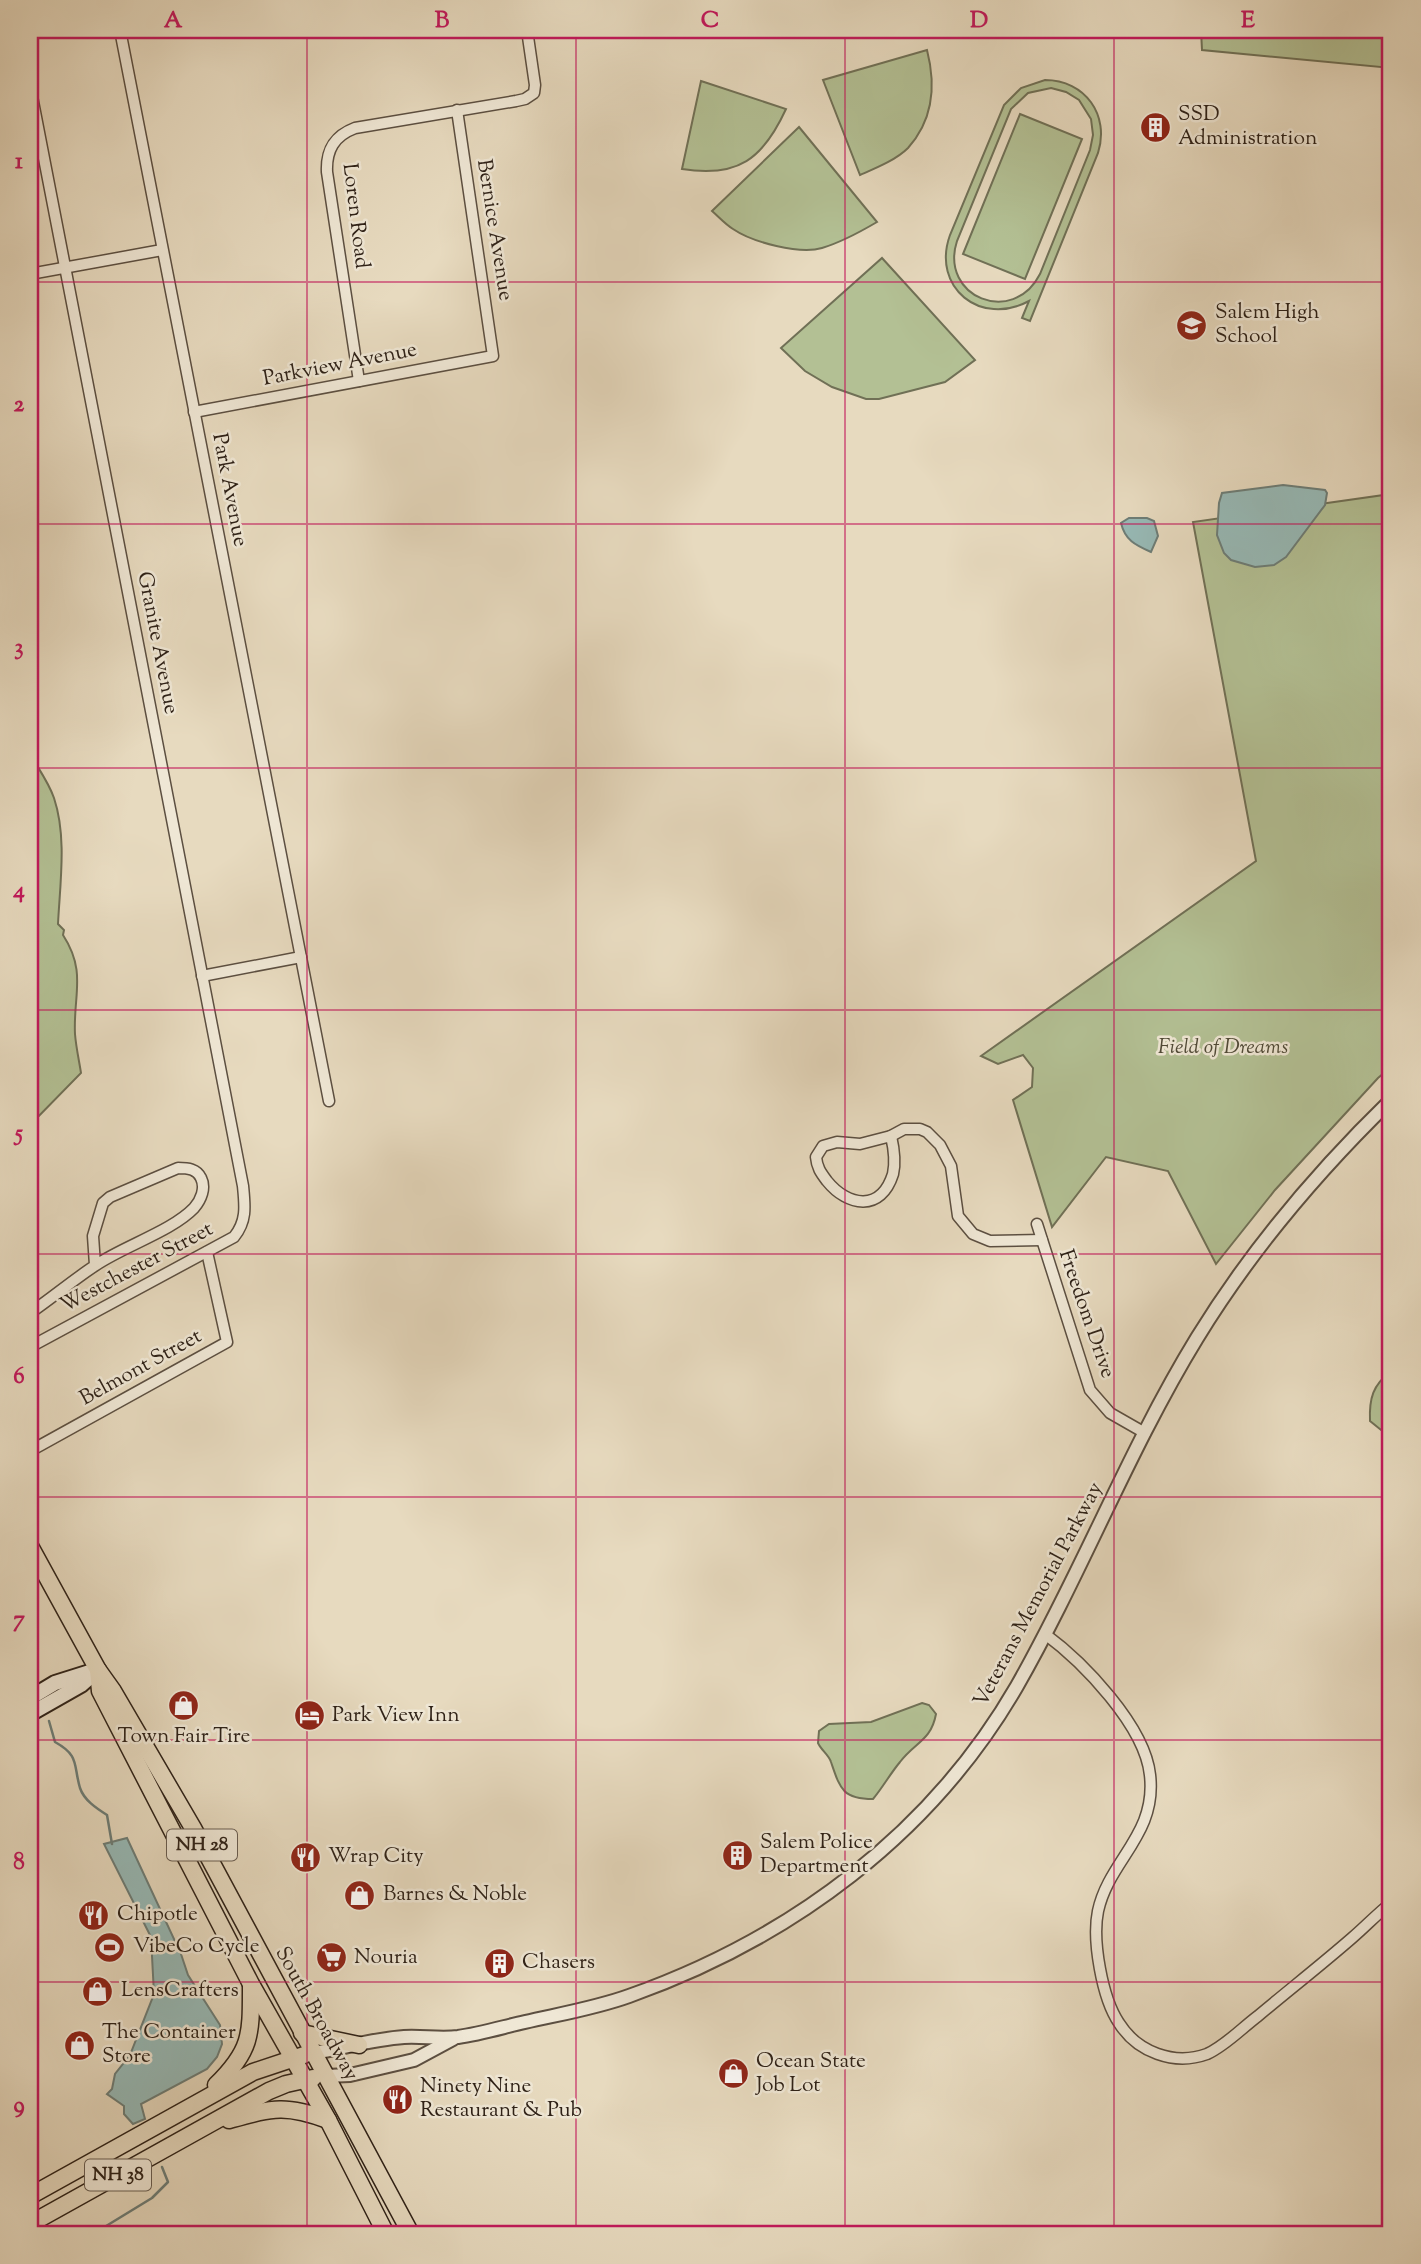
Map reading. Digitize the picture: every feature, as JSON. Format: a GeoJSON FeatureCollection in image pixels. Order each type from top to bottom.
{"type":"FeatureCollection","features":[{"type":"Feature","properties":{"kind":"main road","name":"South Broadway"},"geometry":{"type":"LineString","coordinates":[[30,1546],[97,1670],[110,1685],[193,1828],[411,2234]]}},
{"type":"Feature","properties":{"kind":"main road","name":"South Broadway"},"geometry":{"type":"LineString","coordinates":[[97,1670],[100,1691],[251,1984],[294,2057],[386,2234]]}},
{"type":"Feature","properties":{"kind":"main road"},"geometry":{"type":"LineString","coordinates":[[30,1698],[55,1683],[97,1670]]}},
{"type":"Feature","properties":{"kind":"main road"},"geometry":{"type":"LineString","coordinates":[[30,1714],[81,1685],[97,1670]]}},
{"type":"Feature","properties":{"kind":"main road"},"geometry":{"type":"LineString","coordinates":[[203,2100],[230,2072],[247,2046],[251,2017],[251,1984]]}},
{"type":"Feature","properties":{"kind":"main road"},"geometry":{"type":"LineString","coordinates":[[302,2033],[359,2045]]}},
{"type":"Feature","properties":{"kind":"main road"},"geometry":{"type":"LineString","coordinates":[[294,2057],[313,2053]]}},
{"type":"Feature","properties":{"kind":"main road","name":"NH 38"},"geometry":{"type":"LineString","coordinates":[[30,2196],[253,2072],[294,2057]]}},
{"type":"Feature","properties":{"kind":"main road"},"geometry":{"type":"LineString","coordinates":[[305,2079],[326,2076]]}},
{"type":"Feature","properties":{"kind":"main road","name":"NH 38"},"geometry":{"type":"LineString","coordinates":[[30,2224],[270,2091],[305,2079]]}},
{"type":"Feature","properties":{"kind":"main road"},"geometry":{"type":"LineString","coordinates":[[207,2126],[279,2109],[299,2110],[328,2120]]}},
{"type":"Feature","properties":{"kind":"street","name":"Park Avenue"},"geometry":{"type":"LineString","coordinates":[[120,30],[329,1101]]}},
{"type":"Feature","properties":{"kind":"street"},"geometry":{"type":"LineString","coordinates":[[457,110],[522,100],[534,93],[535,79],[527,30]]}},
{"type":"Feature","properties":{"kind":"street","name":"Granite Avenue"},"geometry":{"type":"LineString","coordinates":[[30,86],[245,1208]]}},
{"type":"Feature","properties":{"kind":"street","name":"Bernice Avenue"},"geometry":{"type":"LineString","coordinates":[[457,110],[493,356]]}},
{"type":"Feature","properties":{"kind":"street","name":"Loren Road"},"geometry":{"type":"LineString","coordinates":[[359,381],[327,172],[329,152],[341,135],[355,128],[457,110]]}},
{"type":"Feature","properties":{"kind":"street"},"geometry":{"type":"LineString","coordinates":[[30,274],[162,250]]}},
{"type":"Feature","properties":{"kind":"street","name":"Parkview Avenue"},"geometry":{"type":"LineString","coordinates":[[194,412],[493,356]]}},
{"type":"Feature","properties":{"kind":"street"},"geometry":{"type":"LineString","coordinates":[[202,976],[301,957]]}},
{"type":"Feature","properties":{"kind":"street","name":"Veterans Memorial Parkway"},"geometry":{"type":"LineString","coordinates":[[326,2076],[350,2075],[414,2060],[456,2038],[612,2001],[674,1979],[752,1943],[826,1895],[865,1865],[903,1830],[955,1775],[1002,1711],[1045,1634],[1145,1433],[1197,1338],[1232,1284],[1270,1231],[1327,1166],[1391,1100]]}},
{"type":"Feature","properties":{"kind":"street"},"geometry":{"type":"LineString","coordinates":[[891,1136],[894,1152],[893,1172],[884,1189],[872,1200],[855,1201],[846,1198],[832,1187],[819,1171],[816,1157],[823,1146],[830,1142],[860,1143],[891,1136],[904,1129],[920,1129],[940,1145],[951,1166],[958,1216],[973,1234],[990,1241],[1042,1240]]}},
{"type":"Feature","properties":{"kind":"street"},"geometry":{"type":"LineString","coordinates":[[30,1313],[96,1265],[174,1222],[192,1209],[203,1188],[200,1174],[187,1168],[178,1168],[110,1197],[99,1210],[95,1225],[93,1237],[96,1265]]}},
{"type":"Feature","properties":{"kind":"street","name":"Westchester Street"},"geometry":{"type":"LineString","coordinates":[[30,1347],[234,1237],[241,1229],[245,1208]]}},
{"type":"Feature","properties":{"kind":"street","name":"Freedom Drive"},"geometry":{"type":"LineString","coordinates":[[1037,1224],[1090,1390],[1110,1413],[1145,1433]]}},
{"type":"Feature","properties":{"kind":"street","name":"Belmont Street"},"geometry":{"type":"LineString","coordinates":[[30,1451],[227,1342],[207,1252]]}},
{"type":"Feature","properties":{"kind":"street"},"geometry":{"type":"LineString","coordinates":[[1045,1634],[1078,1662],[1122,1713],[1137,1734],[1147,1759],[1151,1788],[1146,1818],[1104,1892],[1096,1925],[1096,1938],[1109,2002],[1123,2029],[1138,2044],[1149,2051],[1174,2058],[1207,2053],[1225,2042],[1309,1975],[1391,1903]]}},
{"type":"Feature","properties":{"kind":"street","name":"Veterans Memorial Parkway"},"geometry":{"type":"LineString","coordinates":[[313,2053],[402,2037],[456,2038]]}},
{"type":"Feature","properties":{"kind":"green space"},"geometry":{"type":"Polygon","coordinates":[[[1201,30],[1391,30],[1391,68],[1202,50],[1201,30]]]}},
{"type":"Feature","properties":{"kind":"green space"},"geometry":{"type":"Polygon","coordinates":[[[927,50],[931,101],[917,137],[903,152],[860,175],[823,80],[927,50]]]}},
{"type":"Feature","properties":{"kind":"green space"},"geometry":{"type":"Polygon","coordinates":[[[1045,80],[1072,86],[1083,93],[1097,113],[1101,139],[1098,153],[1030,321],[1022,318],[1029,301],[1011,308],[994,309],[978,306],[964,298],[954,286],[948,271],[946,254],[950,235],[1004,105],[1021,88],[1045,80]],[[1051,88],[1028,93],[1011,109],[957,241],[954,261],[959,277],[968,290],[982,298],[997,302],[1013,299],[1028,290],[1040,274],[1090,150],[1093,135],[1091,119],[1079,100],[1066,92],[1051,88]]]}},
{"type":"Feature","properties":{"kind":"green space"},"geometry":{"type":"Polygon","coordinates":[[[701,81],[786,109],[768,141],[746,161],[719,170],[682,169],[701,81]]]}},
{"type":"Feature","properties":{"kind":"green space"},"geometry":{"type":"Polygon","coordinates":[[[1020,114],[1082,139],[1025,279],[963,254],[1020,114]]]}},
{"type":"Feature","properties":{"kind":"green space"},"geometry":{"type":"Polygon","coordinates":[[[799,127],[877,222],[844,240],[813,250],[776,246],[741,234],[712,211],[799,127]]]}},
{"type":"Feature","properties":{"kind":"green space"},"geometry":{"type":"Polygon","coordinates":[[[882,258],[975,360],[945,382],[879,399],[866,399],[832,387],[805,371],[781,348],[882,258]]]}},
{"type":"Feature","properties":{"kind":"green space","name":"Field of Dreams"},"geometry":{"type":"Polygon","coordinates":[[[1391,494],[1391,803],[1388,883],[1391,897],[1391,1067],[1275,1190],[1216,1264],[1168,1171],[1106,1157],[1052,1227],[1013,1100],[1032,1087],[1033,1068],[1023,1055],[998,1064],[981,1056],[1256,861],[1193,522],[1391,494]]]}},
{"type":"Feature","properties":{"kind":"green space"},"geometry":{"type":"Polygon","coordinates":[[[30,754],[49,787],[58,813],[62,860],[58,924],[64,930],[63,935],[77,972],[75,1034],[81,1073],[30,1125],[30,754]]]}},
{"type":"Feature","properties":{"kind":"green space"},"geometry":{"type":"Polygon","coordinates":[[[1391,1371],[1391,1438],[1370,1421],[1370,1413],[1371,1399],[1376,1387],[1391,1371]]]}},
{"type":"Feature","properties":{"kind":"green space"},"geometry":{"type":"Polygon","coordinates":[[[922,1703],[929,1705],[936,1714],[926,1736],[900,1762],[873,1799],[848,1794],[840,1785],[830,1759],[818,1743],[819,1731],[829,1724],[871,1722],[922,1703]]]}},
{"type":"Feature","properties":{"kind":"water"},"geometry":{"type":"Polygon","coordinates":[[[1283,485],[1325,490],[1325,505],[1286,557],[1274,565],[1255,567],[1231,560],[1224,553],[1217,535],[1222,493],[1283,485]]]}},
{"type":"Feature","properties":{"kind":"water"},"geometry":{"type":"Polygon","coordinates":[[[1129,518],[1147,518],[1154,521],[1158,536],[1151,552],[1125,534],[1121,523],[1129,518]]]}},
{"type":"Feature","properties":{"kind":"water"},"geometry":{"type":"Polygon","coordinates":[[[127,1838],[181,1954],[188,1975],[220,2025],[222,2044],[217,2057],[207,2069],[141,2104],[145,2119],[133,2124],[124,2114],[124,2106],[107,2094],[112,2089],[115,2074],[130,2055],[154,1994],[151,1937],[104,1844],[127,1838]]]}},
{"type":"Feature","properties":{"kind":"waterway"},"geometry":{"type":"LineString","coordinates":[[49,1721],[55,1742],[72,1756],[84,1796],[107,1815],[112,1844]]}},
{"type":"Feature","properties":{"kind":"waterway"},"geometry":{"type":"LineString","coordinates":[[138,1908],[138,1915],[144,1920]]}},
{"type":"Feature","properties":{"kind":"waterway"},"geometry":{"type":"LineString","coordinates":[[93,2234],[152,2198],[168,2182],[162,2167]]}},
{"type":"Feature","properties":{"kind":"place","name":"SSD Administration"},"geometry":{"type":"Point","coordinates":[1155,127]}},
{"type":"Feature","properties":{"kind":"place","name":"Salem High School"},"geometry":{"type":"Point","coordinates":[1192,325]}},
{"type":"Feature","properties":{"kind":"place","name":"Town Fair Tire"},"geometry":{"type":"Point","coordinates":[184,1705]}},
{"type":"Feature","properties":{"kind":"place","name":"Park View Inn"},"geometry":{"type":"Point","coordinates":[309,1716]}},
{"type":"Feature","properties":{"kind":"place","name":"Salem Police Department"},"geometry":{"type":"Point","coordinates":[737,1855]}},
{"type":"Feature","properties":{"kind":"place","name":"Wrap City"},"geometry":{"type":"Point","coordinates":[305,1857]}},
{"type":"Feature","properties":{"kind":"place","name":"Barnes & Noble"},"geometry":{"type":"Point","coordinates":[360,1895]}},
{"type":"Feature","properties":{"kind":"place","name":"Chipotle"},"geometry":{"type":"Point","coordinates":[94,1915]}},
{"type":"Feature","properties":{"kind":"place","name":"VibeCo Cycle"},"geometry":{"type":"Point","coordinates":[110,1947]}},
{"type":"Feature","properties":{"kind":"place","name":"Nouria"},"geometry":{"type":"Point","coordinates":[331,1958]}},
{"type":"Feature","properties":{"kind":"place","name":"Chasers"},"geometry":{"type":"Point","coordinates":[499,1963]}},
{"type":"Feature","properties":{"kind":"place","name":"LensCrafters"},"geometry":{"type":"Point","coordinates":[98,1991]}},
{"type":"Feature","properties":{"kind":"place","name":"The Container Store"},"geometry":{"type":"Point","coordinates":[79,2045]}},
{"type":"Feature","properties":{"kind":"place","name":"Ocean State Job Lot"},"geometry":{"type":"Point","coordinates":[733,2074]}},
{"type":"Feature","properties":{"kind":"place","name":"Ninety Nine Restaurant & Pub"},"geometry":{"type":"Point","coordinates":[397,2099]}}]}
